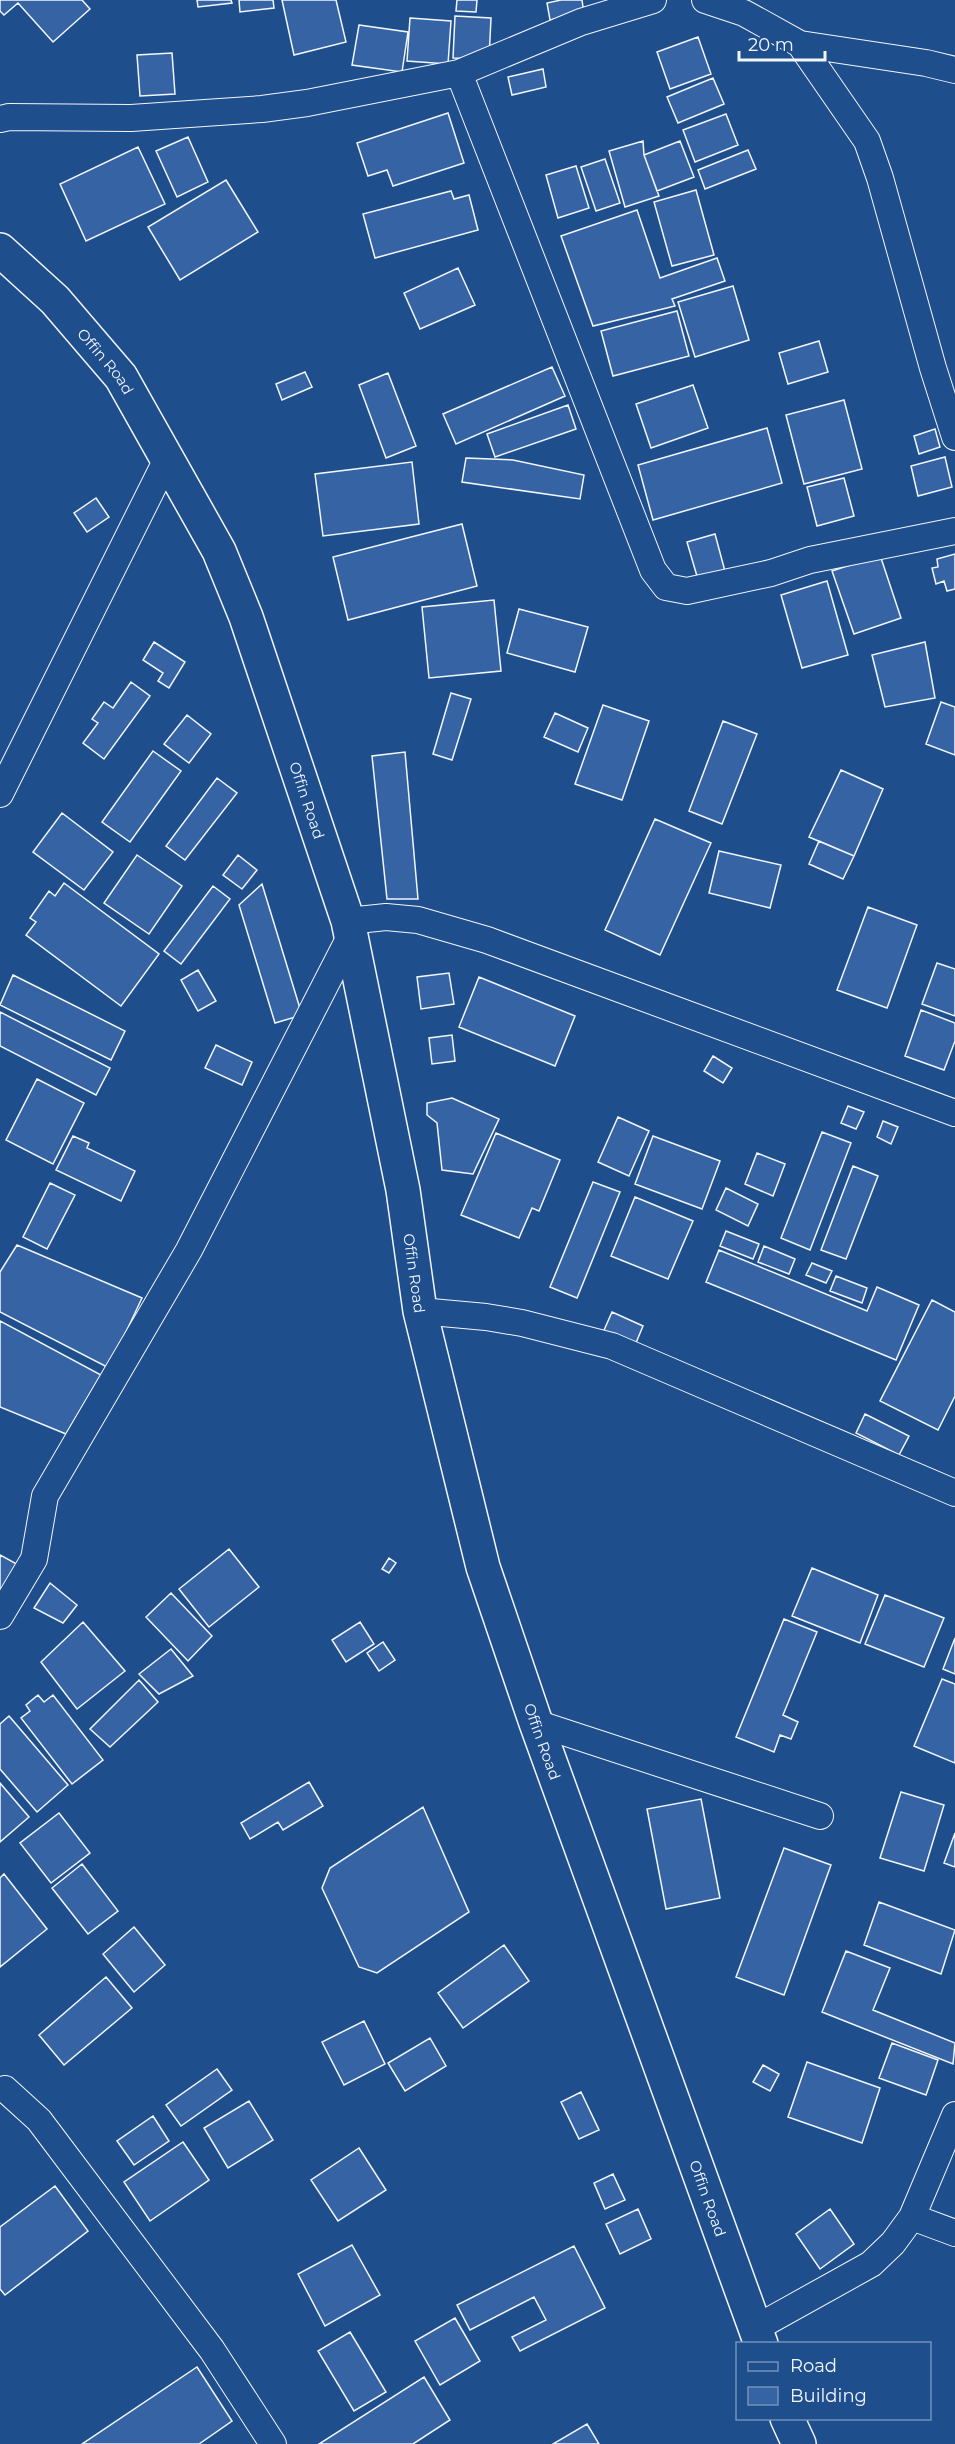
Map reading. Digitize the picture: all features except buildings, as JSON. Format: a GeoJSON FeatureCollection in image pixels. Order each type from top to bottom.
{"type":"FeatureCollection","features":[{"type":"Feature","properties":{"kind":"street"},"geometry":{"type":"LineString","coordinates":[[581,22],[601,0]]}},
{"type":"Feature","properties":{"kind":"street"},"geometry":{"type":"LineString","coordinates":[[0,119],[9,117],[131,118],[262,109],[307,103],[459,73],[581,22],[653,0]]}},
{"type":"Feature","properties":{"kind":"street"},"geometry":{"type":"LineString","coordinates":[[705,0],[744,13],[800,44],[926,63],[955,70]]}},
{"type":"Feature","properties":{"kind":"street"},"geometry":{"type":"LineString","coordinates":[[800,44],[867,141],[944,371],[955,437]]}},
{"type":"Feature","properties":{"kind":"street"},"geometry":{"type":"LineString","coordinates":[[459,73],[653,570],[666,587],[687,591],[771,573],[810,560],[955,531]]}},
{"type":"Feature","properties":{"kind":"street","name":"Offin Road"},"geometry":{"type":"LineString","coordinates":[[0,250],[55,300],[121,377],[219,550],[246,617],[350,928],[403,1191],[420,1311],[483,1567],[536,1723],[759,2336]]}},
{"type":"Feature","properties":{"kind":"street"},"geometry":{"type":"LineString","coordinates":[[0,794],[168,457]]}},
{"type":"Feature","properties":{"kind":"street"},"geometry":{"type":"LineString","coordinates":[[0,1616],[34,1559],[45,1496],[189,1250],[350,928],[387,917],[418,920],[487,940],[955,1113]]}},
{"type":"Feature","properties":{"kind":"street"},"geometry":{"type":"LineString","coordinates":[[420,1311],[522,1323],[612,1346],[955,1493]]}},
{"type":"Feature","properties":{"kind":"street"},"geometry":{"type":"LineString","coordinates":[[536,1723],[820,1816]]}},
{"type":"Feature","properties":{"kind":"street"},"geometry":{"type":"LineString","coordinates":[[5,2089],[39,2120],[212,2350],[273,2444]]}},
{"type":"Feature","properties":{"kind":"street"},"geometry":{"type":"LineString","coordinates":[[759,2336],[871,2264],[893,2243],[912,2217],[955,2115]]}},
{"type":"Feature","properties":{"kind":"street"},"geometry":{"type":"LineString","coordinates":[[912,2217],[955,2233]]}},
{"type":"Feature","properties":{"kind":"street"},"geometry":{"type":"LineString","coordinates":[[788,2420],[799,2444]]}}]}
